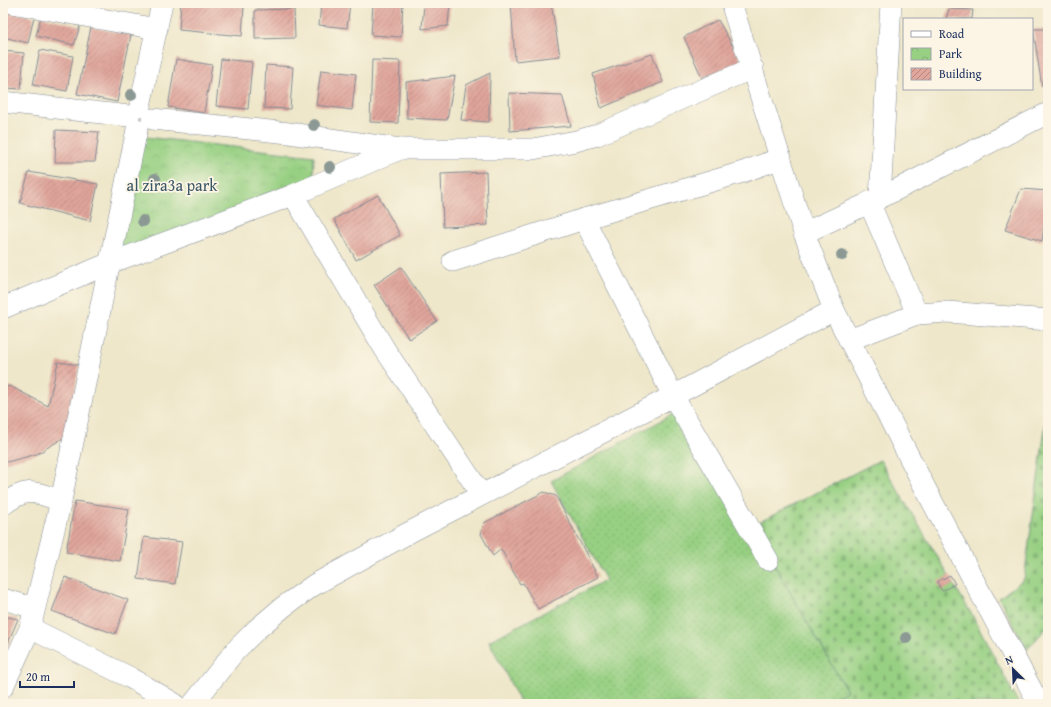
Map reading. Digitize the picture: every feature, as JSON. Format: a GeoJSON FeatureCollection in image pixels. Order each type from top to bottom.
{"type":"FeatureCollection","features":[{"type":"Feature","properties":{"kind":"street"},"geometry":{"type":"LineString","coordinates":[[12,3],[157,29]]}},
{"type":"Feature","properties":{"kind":"street"},"geometry":{"type":"LineString","coordinates":[[3,687],[30,628],[61,501],[162,3]]}},
{"type":"Feature","properties":{"kind":"street"},"geometry":{"type":"LineString","coordinates":[[733,3],[733,9],[753,68],[804,233],[834,310],[1039,704]]}},
{"type":"Feature","properties":{"kind":"street"},"geometry":{"type":"LineString","coordinates":[[891,3],[874,200],[917,314]]}},
{"type":"Feature","properties":{"kind":"street"},"geometry":{"type":"LineString","coordinates":[[3,102],[289,133],[400,149],[511,150],[533,149],[576,141],[618,127],[753,68]]}},
{"type":"Feature","properties":{"kind":"street"},"geometry":{"type":"LineString","coordinates":[[804,233],[1048,114]]}},
{"type":"Feature","properties":{"kind":"street"},"geometry":{"type":"LineString","coordinates":[[3,308],[110,263],[293,195],[400,149]]}},
{"type":"Feature","properties":{"kind":"street"},"geometry":{"type":"LineString","coordinates":[[453,261],[584,219],[743,172],[781,158]]}},
{"type":"Feature","properties":{"kind":"street"},"geometry":{"type":"LineString","coordinates":[[293,195],[384,348],[482,494]]}},
{"type":"Feature","properties":{"kind":"street"},"geometry":{"type":"LineString","coordinates":[[584,219],[673,396],[768,560]]}},
{"type":"Feature","properties":{"kind":"street"},"geometry":{"type":"LineString","coordinates":[[193,704],[235,651],[257,629],[283,607],[314,585],[482,494],[673,396],[834,310]]}},
{"type":"Feature","properties":{"kind":"street"},"geometry":{"type":"LineString","coordinates":[[849,340],[917,314],[947,312],[1048,320]]}},
{"type":"Feature","properties":{"kind":"street"},"geometry":{"type":"LineString","coordinates":[[3,505],[13,497],[34,492],[61,501]]}},
{"type":"Feature","properties":{"kind":"street"},"geometry":{"type":"LineString","coordinates":[[3,599],[34,608]]}},
{"type":"Feature","properties":{"kind":"street"},"geometry":{"type":"LineString","coordinates":[[30,628],[130,678],[175,704]]}},
{"type":"Feature","properties":{"kind":"green space","name":"al zira3a park"},"geometry":{"type":"Polygon","coordinates":[[[136,136],[314,156],[313,182],[111,255],[136,136]]]}},
{"type":"Feature","properties":{"kind":"green space"},"geometry":{"type":"Polygon","coordinates":[[[1048,406],[1048,626],[1027,650],[999,598],[1024,579],[1048,406]]]}},
{"type":"Feature","properties":{"kind":"green space"},"geometry":{"type":"Polygon","coordinates":[[[684,408],[847,691],[823,704],[521,704],[489,641],[606,580],[551,481],[684,408]]]}},
{"type":"Feature","properties":{"kind":"green space"},"geometry":{"type":"Polygon","coordinates":[[[880,460],[975,620],[1019,704],[823,704],[847,691],[752,526],[880,460]]]}},
{"type":"Feature","properties":{"kind":"building"},"geometry":{"type":"Polygon","coordinates":[[[181,3],[244,7],[242,36],[179,30],[181,3]]]}},
{"type":"Feature","properties":{"kind":"building"},"geometry":{"type":"Polygon","coordinates":[[[321,3],[350,3],[347,28],[319,25],[321,3]]]}},
{"type":"Feature","properties":{"kind":"building"},"geometry":{"type":"Polygon","coordinates":[[[373,3],[403,3],[401,37],[371,35],[373,3]]]}},
{"type":"Feature","properties":{"kind":"building"},"geometry":{"type":"Polygon","coordinates":[[[424,3],[450,3],[448,26],[422,29],[424,3]]]}},
{"type":"Feature","properties":{"kind":"building"},"geometry":{"type":"Polygon","coordinates":[[[511,3],[551,3],[560,56],[515,61],[511,3]]]}},
{"type":"Feature","properties":{"kind":"building"},"geometry":{"type":"Polygon","coordinates":[[[294,9],[295,38],[255,39],[255,10],[294,9]]]}},
{"type":"Feature","properties":{"kind":"building"},"geometry":{"type":"Polygon","coordinates":[[[949,9],[973,10],[972,18],[946,18],[949,9]]]}},
{"type":"Feature","properties":{"kind":"building"},"geometry":{"type":"Polygon","coordinates":[[[3,10],[34,17],[28,43],[3,37],[3,10]]]}},
{"type":"Feature","properties":{"kind":"building"},"geometry":{"type":"Polygon","coordinates":[[[41,16],[80,26],[74,45],[36,36],[41,16]]]}},
{"type":"Feature","properties":{"kind":"building"},"geometry":{"type":"Polygon","coordinates":[[[718,20],[742,62],[702,78],[684,37],[718,20]]]}},
{"type":"Feature","properties":{"kind":"building"},"geometry":{"type":"Polygon","coordinates":[[[91,27],[131,35],[117,102],[77,94],[91,27]]]}},
{"type":"Feature","properties":{"kind":"building"},"geometry":{"type":"Polygon","coordinates":[[[1033,29],[1048,29],[1048,84],[1042,87],[1033,29]]]}},
{"type":"Feature","properties":{"kind":"building"},"geometry":{"type":"Polygon","coordinates":[[[40,50],[73,56],[67,91],[33,85],[40,50]]]}},
{"type":"Feature","properties":{"kind":"building"},"geometry":{"type":"Polygon","coordinates":[[[3,51],[24,53],[21,89],[3,88],[3,51]]]}},
{"type":"Feature","properties":{"kind":"building"},"geometry":{"type":"Polygon","coordinates":[[[652,54],[663,82],[601,108],[593,74],[652,54]]]}},
{"type":"Feature","properties":{"kind":"building"},"geometry":{"type":"Polygon","coordinates":[[[176,59],[212,65],[204,113],[168,107],[176,59]]]}},
{"type":"Feature","properties":{"kind":"building"},"geometry":{"type":"Polygon","coordinates":[[[221,59],[252,62],[248,109],[216,106],[221,59]]]}},
{"type":"Feature","properties":{"kind":"building"},"geometry":{"type":"Polygon","coordinates":[[[372,60],[400,61],[398,123],[370,122],[372,60]]]}},
{"type":"Feature","properties":{"kind":"building"},"geometry":{"type":"Polygon","coordinates":[[[266,65],[293,67],[290,109],[264,108],[266,65]]]}},
{"type":"Feature","properties":{"kind":"building"},"geometry":{"type":"Polygon","coordinates":[[[321,70],[356,74],[352,110],[316,105],[321,70]]]}},
{"type":"Feature","properties":{"kind":"building"},"geometry":{"type":"Polygon","coordinates":[[[490,73],[489,122],[461,120],[466,85],[490,73]]]}},
{"type":"Feature","properties":{"kind":"building"},"geometry":{"type":"Polygon","coordinates":[[[455,76],[447,120],[407,118],[406,82],[455,76]]]}},
{"type":"Feature","properties":{"kind":"building"},"geometry":{"type":"Polygon","coordinates":[[[509,93],[562,95],[571,126],[510,131],[509,93]]]}},
{"type":"Feature","properties":{"kind":"building"},"geometry":{"type":"Polygon","coordinates":[[[56,130],[99,132],[95,162],[55,162],[56,130]]]}},
{"type":"Feature","properties":{"kind":"building"},"geometry":{"type":"Polygon","coordinates":[[[29,172],[98,184],[90,221],[20,203],[29,172]]]}},
{"type":"Feature","properties":{"kind":"building"},"geometry":{"type":"Polygon","coordinates":[[[486,172],[488,225],[443,227],[441,174],[486,172]]]}},
{"type":"Feature","properties":{"kind":"building"},"geometry":{"type":"Polygon","coordinates":[[[1021,189],[1048,191],[1042,241],[1005,230],[1021,189]]]}},
{"type":"Feature","properties":{"kind":"building"},"geometry":{"type":"Polygon","coordinates":[[[378,195],[400,235],[356,260],[334,219],[378,195]]]}},
{"type":"Feature","properties":{"kind":"building"},"geometry":{"type":"Polygon","coordinates":[[[401,267],[437,321],[409,339],[374,285],[401,267]]]}},
{"type":"Feature","properties":{"kind":"building"},"geometry":{"type":"Polygon","coordinates":[[[58,362],[79,365],[68,435],[37,454],[3,463],[3,388],[10,386],[48,406],[58,362]]]}},
{"type":"Feature","properties":{"kind":"building"},"geometry":{"type":"Polygon","coordinates":[[[544,492],[556,496],[598,577],[538,609],[523,583],[520,584],[501,549],[493,556],[481,534],[484,523],[544,492]]]}},
{"type":"Feature","properties":{"kind":"building"},"geometry":{"type":"Polygon","coordinates":[[[75,501],[129,509],[120,561],[66,552],[75,501]]]}},
{"type":"Feature","properties":{"kind":"building"},"geometry":{"type":"Polygon","coordinates":[[[144,537],[182,542],[175,584],[138,579],[144,537]]]}},
{"type":"Feature","properties":{"kind":"building"},"geometry":{"type":"Polygon","coordinates":[[[950,575],[955,584],[942,591],[937,582],[950,575]]]}},
{"type":"Feature","properties":{"kind":"building"},"geometry":{"type":"Polygon","coordinates":[[[65,577],[128,600],[115,634],[52,611],[65,577]]]}},
{"type":"Feature","properties":{"kind":"building"},"geometry":{"type":"Polygon","coordinates":[[[3,616],[18,619],[3,655],[3,616]]]}}]}
